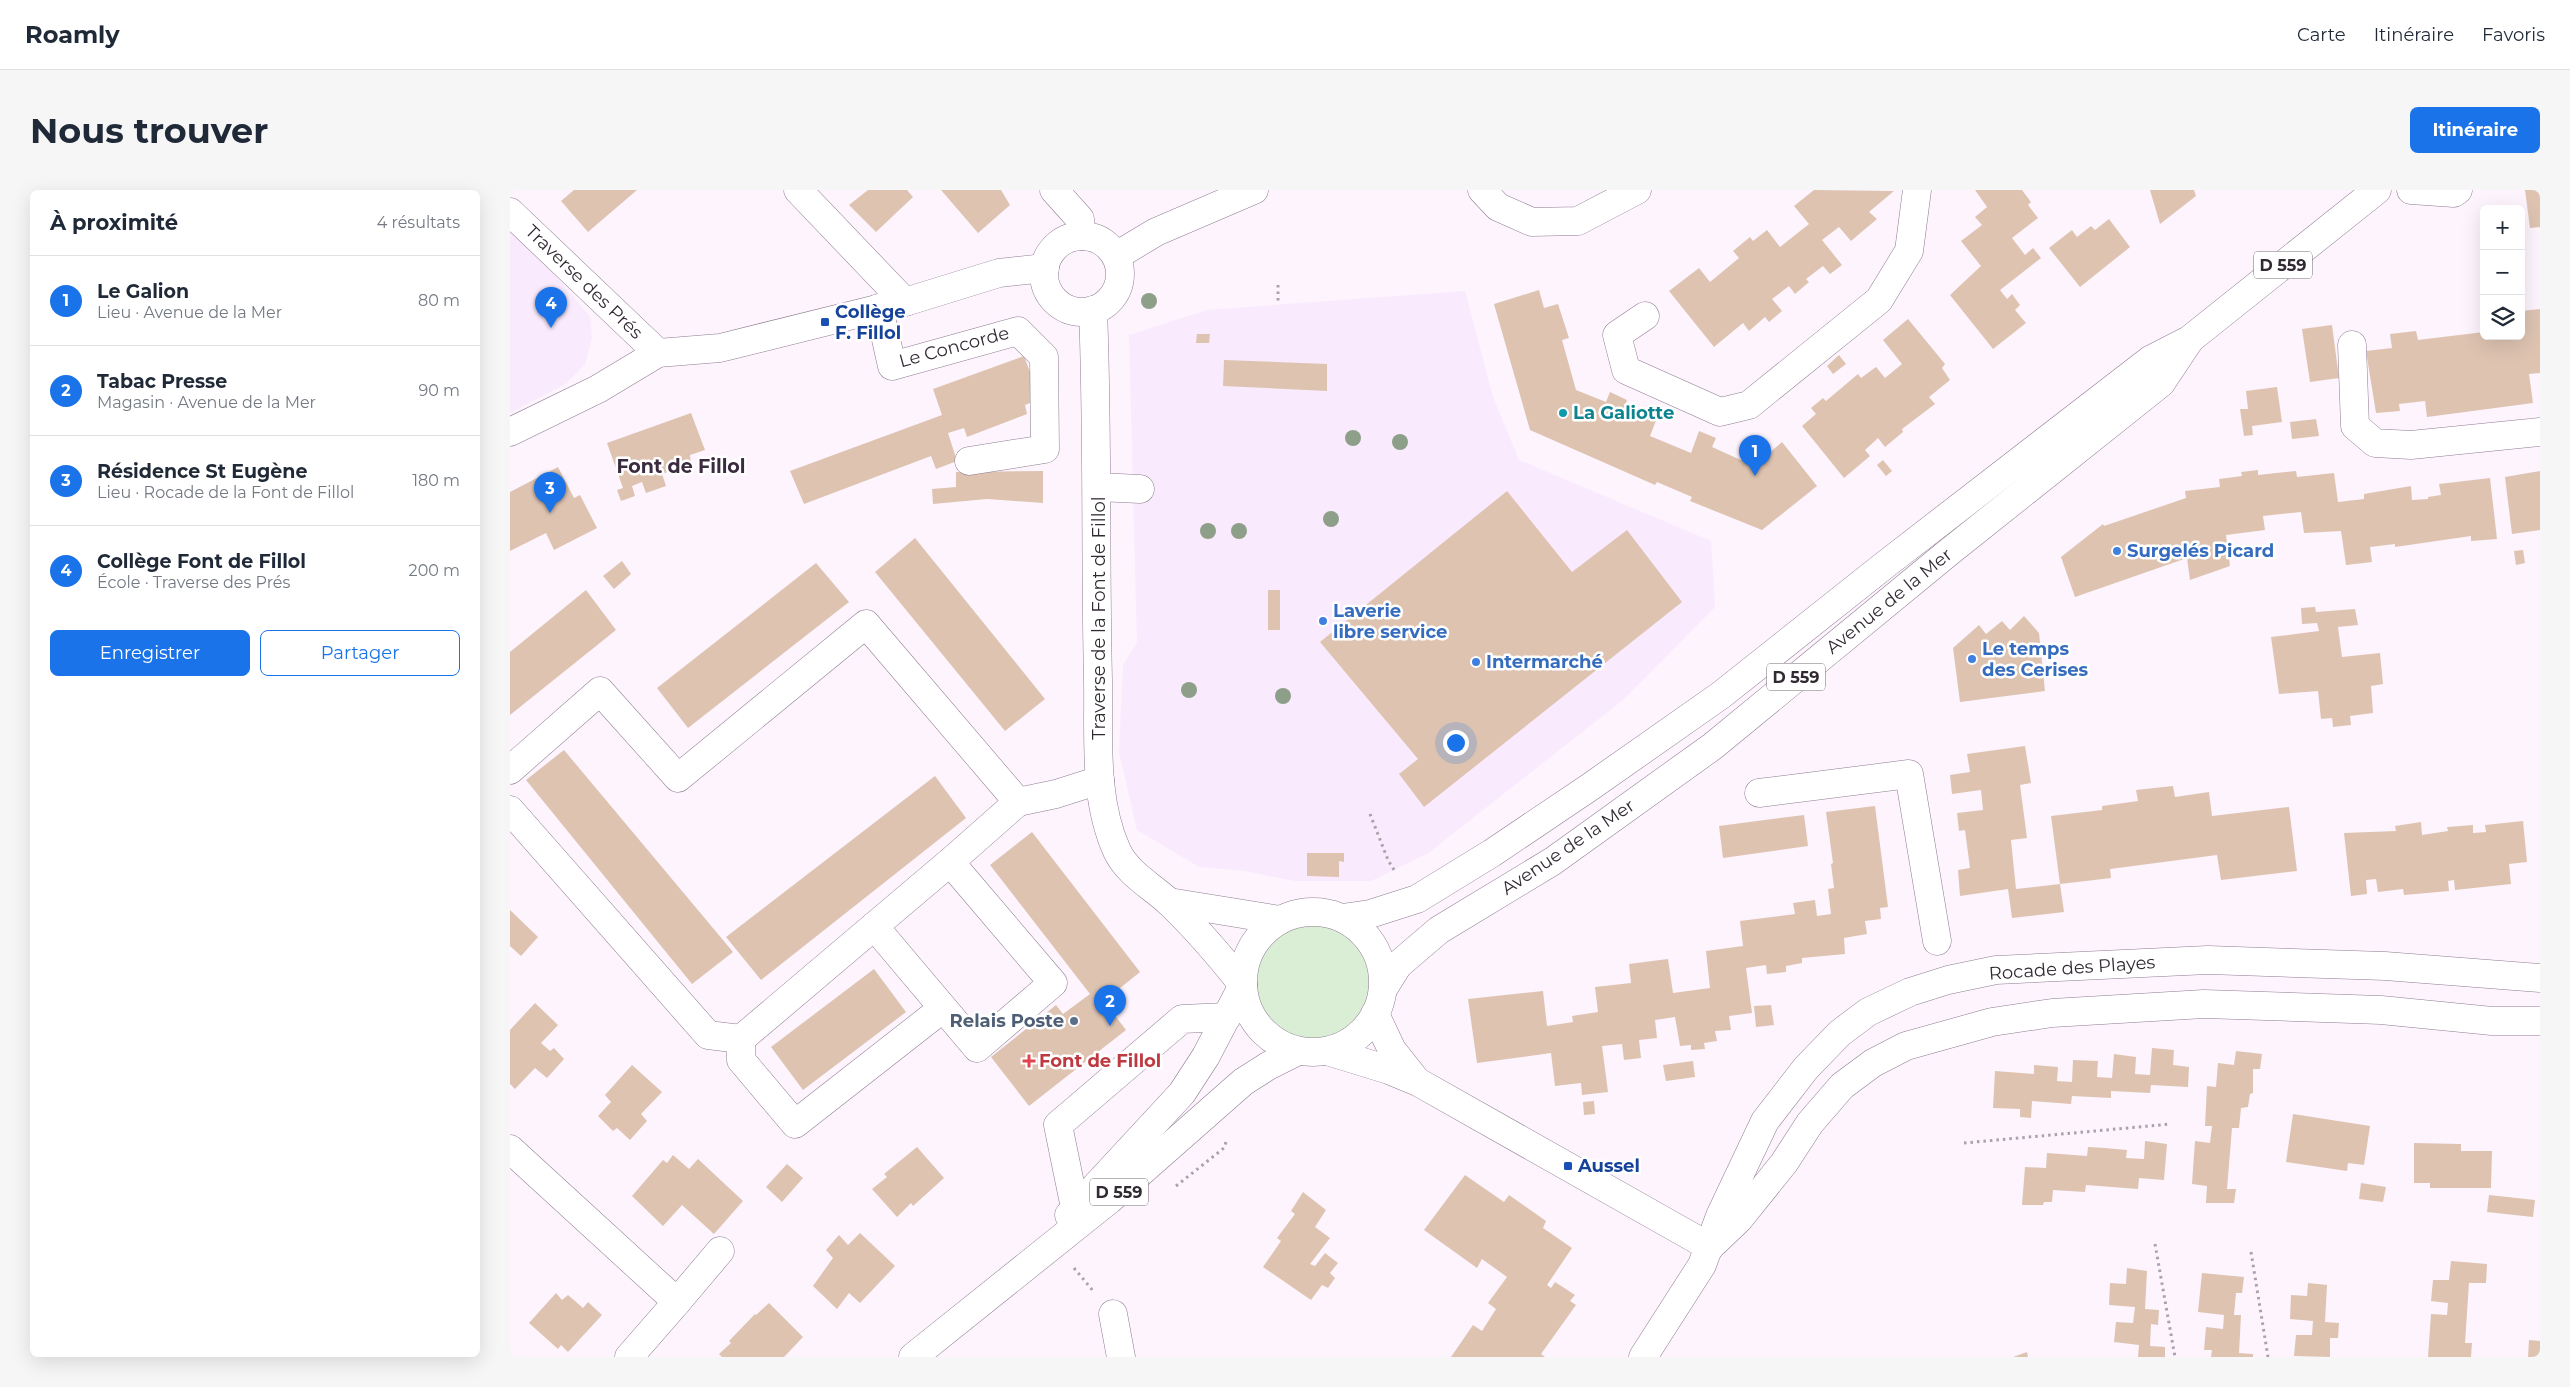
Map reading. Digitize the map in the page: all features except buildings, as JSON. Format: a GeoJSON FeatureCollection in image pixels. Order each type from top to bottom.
{"type":"FeatureCollection","features":[{"type":"Feature","properties":{"kind":"street"},"geometry":{"type":"LineString","coordinates":[[798,190],[905,302]]}},
{"type":"Feature","properties":{"kind":"street"},"geometry":{"type":"LineString","coordinates":[[1054,190],[1080,220],[1081,236]]}},
{"type":"Feature","properties":{"kind":"street"},"geometry":{"type":"LineString","coordinates":[[1116,256],[1156,232],[1254,190]]}},
{"type":"Feature","properties":{"kind":"street"},"geometry":{"type":"LineString","coordinates":[[1482,190],[1498,206],[1532,222],[1578,221],[1637,190]]}},
{"type":"Feature","properties":{"kind":"street"},"geometry":{"type":"LineString","coordinates":[[1645,316],[1616,335],[1626,370],[1720,412],[1749,405],[1879,300],[1909,251],[1917,190]]}},
{"type":"Feature","properties":{"kind":"street","name":"Avenue de la Mer"},"geometry":{"type":"LineString","coordinates":[[1342,918],[1370,914],[1417,898],[1492,853],[1721,695],[1886,564],[2150,360],[2189,340],[2377,190]]}},
{"type":"Feature","properties":{"kind":"street"},"geometry":{"type":"LineString","coordinates":[[2411,190],[2454,193],[2458,190]]}},
{"type":"Feature","properties":{"kind":"street","name":"Traverse des Prés"},"geometry":{"type":"LineString","coordinates":[[510,212],[658,353]]}},
{"type":"Feature","properties":{"kind":"street"},"geometry":{"type":"LineString","coordinates":[[1081,236],[1102,241],[1116,256],[1120,266],[1117,289],[1111,298],[1093,310],[1071,310],[1054,299],[1045,282],[1045,268],[1051,252],[1060,244],[1081,236]]}},
{"type":"Feature","properties":{"kind":"street"},"geometry":{"type":"LineString","coordinates":[[510,432],[598,389],[658,353],[720,348],[905,302],[999,273],[1045,268]]}},
{"type":"Feature","properties":{"kind":"street","name":"Le Concorde"},"geometry":{"type":"LineString","coordinates":[[879,308],[892,366],[1018,331],[1044,357],[1045,449],[969,461]]}},
{"type":"Feature","properties":{"kind":"street","name":"Traverse de la Font de Fillol"},"geometry":{"type":"LineString","coordinates":[[1093,310],[1098,487],[1097,628],[1100,780],[1104,819],[1118,853],[1144,882],[1168,902],[1200,934],[1243,985]]}},
{"type":"Feature","properties":{"kind":"street","name":"Avenue de la Mer"},"geometry":{"type":"LineString","coordinates":[[1379,1002],[1398,965],[1439,930],[1554,861],[1712,746],[1949,552],[2161,383],[2189,340]]}},
{"type":"Feature","properties":{"kind":"street"},"geometry":{"type":"LineString","coordinates":[[2352,346],[2355,426],[2375,443],[2411,445],[2540,432]]}},
{"type":"Feature","properties":{"kind":"street"},"geometry":{"type":"LineString","coordinates":[[1098,487],[1140,489]]}},
{"type":"Feature","properties":{"kind":"street"},"geometry":{"type":"LineString","coordinates":[[510,770],[600,691],[678,778],[866,624],[1018,802]]}},
{"type":"Feature","properties":{"kind":"street"},"geometry":{"type":"LineString","coordinates":[[1759,793],[1910,774],[1938,941]]}},
{"type":"Feature","properties":{"kind":"street"},"geometry":{"type":"LineString","coordinates":[[510,810],[708,1035],[740,1039],[950,862],[1018,802],[1056,794],[1100,780]]}},
{"type":"Feature","properties":{"kind":"street"},"geometry":{"type":"LineString","coordinates":[[874,926],[942,1009],[977,1048],[1053,983],[950,862]]}},
{"type":"Feature","properties":{"kind":"street"},"geometry":{"type":"LineString","coordinates":[[1168,902],[1280,920]]}},
{"type":"Feature","properties":{"kind":"street"},"geometry":{"type":"LineString","coordinates":[[1418,1082],[1392,1050],[1379,1002],[1381,968],[1374,947],[1360,930],[1342,918],[1322,912],[1307,913],[1280,920],[1263,933],[1250,951],[1243,967],[1243,985],[1248,1008],[1259,1028],[1277,1042],[1298,1051],[1327,1051],[1389,1070],[1418,1082],[1710,1246]]}},
{"type":"Feature","properties":{"kind":"street","name":"Rocade des Playes"},"geometry":{"type":"LineString","coordinates":[[1643,1357],[1702,1265],[1720,1216],[1765,1121],[1806,1068],[1840,1033],[1868,1012],[1910,992],[1948,980],[1996,970],[2208,960],[2385,966],[2540,978]]}},
{"type":"Feature","properties":{"kind":"street"},"geometry":{"type":"LineString","coordinates":[[1026,1265],[1075,1208],[1182,1093],[1206,1056],[1243,985]]}},
{"type":"Feature","properties":{"kind":"street"},"geometry":{"type":"LineString","coordinates":[[1327,1051],[1346,1044],[1363,1031],[1379,1002]]}},
{"type":"Feature","properties":{"kind":"street","name":"Rocade des Playes"},"geometry":{"type":"LineString","coordinates":[[1710,1246],[1740,1218],[1784,1163],[1810,1123],[1842,1086],[1873,1063],[1906,1046],[1992,1022],[2052,1013],[2204,1004],[2363,1009],[2492,1021],[2540,1021]]}},
{"type":"Feature","properties":{"kind":"street"},"geometry":{"type":"LineString","coordinates":[[740,1039],[741,1060],[796,1124],[942,1009]]}},
{"type":"Feature","properties":{"kind":"street"},"geometry":{"type":"LineString","coordinates":[[1075,1208],[1058,1125],[1182,1019],[1228,1017]]}},
{"type":"Feature","properties":{"kind":"street","name":"D 559"},"geometry":{"type":"LineString","coordinates":[[913,1357],[1109,1200],[1242,1082],[1298,1051]]}},
{"type":"Feature","properties":{"kind":"street"},"geometry":{"type":"LineString","coordinates":[[510,1149],[677,1302]]}},
{"type":"Feature","properties":{"kind":"street"},"geometry":{"type":"LineString","coordinates":[[629,1357],[720,1252]]}},
{"type":"Feature","properties":{"kind":"street"},"geometry":{"type":"LineString","coordinates":[[1113,1314],[1121,1357]]}},
{"type":"Feature","properties":{"kind":"path"},"geometry":{"type":"LineString","coordinates":[[1278,284],[1278,304]]}},
{"type":"Feature","properties":{"kind":"path"},"geometry":{"type":"LineString","coordinates":[[1370,814],[1388,860],[1398,874]]}},
{"type":"Feature","properties":{"kind":"path"},"geometry":{"type":"LineString","coordinates":[[1964,1143],[2171,1124]]}},
{"type":"Feature","properties":{"kind":"path"},"geometry":{"type":"LineString","coordinates":[[2155,1244],[2175,1357]]}},
{"type":"Feature","properties":{"kind":"path"},"geometry":{"type":"LineString","coordinates":[[2251,1252],[2268,1357]]}},
{"type":"Feature","properties":{"kind":"shaded area"},"geometry":{"type":"Polygon","coordinates":[[[510,231],[557,277],[590,317],[592,338],[585,364],[567,383],[510,413],[510,231]]]}},
{"type":"Feature","properties":{"kind":"shaded area"},"geometry":{"type":"Polygon","coordinates":[[[1465,291],[1493,397],[1519,460],[1711,541],[1715,607],[1623,700],[1427,854],[1371,881],[1295,881],[1245,871],[1199,867],[1137,830],[1119,752],[1123,665],[1137,642],[1129,335],[1207,310],[1465,291]]]}},
{"type":"Feature","properties":{"kind":"green space"},"geometry":{"type":"Polygon","coordinates":[[[1312,913],[1326,914],[1339,918],[1351,924],[1361,933],[1370,943],[1376,955],[1380,968],[1380,996],[1376,1009],[1370,1021],[1361,1031],[1351,1040],[1339,1046],[1326,1050],[1312,1051],[1298,1050],[1285,1046],[1273,1040],[1263,1031],[1254,1021],[1248,1009],[1244,996],[1243,982],[1244,968],[1248,955],[1254,943],[1263,933],[1273,924],[1285,918],[1298,914],[1312,913]]]}},
{"type":"Feature","properties":{"kind":"place","name":"Collège F. Fillol"},"geometry":{"type":"Point","coordinates":[825,322]}},
{"type":"Feature","properties":{"kind":"place","name":"Collège Font de Fillol"},"geometry":{"type":"Point","coordinates":[551,328]}},
{"type":"Feature","properties":{"kind":"place","name":"La Galiotte"},"geometry":{"type":"Point","coordinates":[1563,413]}},
{"type":"Feature","properties":{"kind":"place","name":"Le Galion"},"geometry":{"type":"Point","coordinates":[1755,476]}},
{"type":"Feature","properties":{"kind":"place","name":"Résidence St Eugène"},"geometry":{"type":"Point","coordinates":[550,513]}},
{"type":"Feature","properties":{"kind":"place","name":"Surgelés Picard"},"geometry":{"type":"Point","coordinates":[2117,551]}},
{"type":"Feature","properties":{"kind":"place","name":"Laverie libre service"},"geometry":{"type":"Point","coordinates":[1323,621]}},
{"type":"Feature","properties":{"kind":"place","name":"Le temps des Cerises"},"geometry":{"type":"Point","coordinates":[1972,659]}},
{"type":"Feature","properties":{"kind":"place","name":"Intermarché"},"geometry":{"type":"Point","coordinates":[1476,662]}},
{"type":"Feature","properties":{"kind":"place","name":"Relais Poste"},"geometry":{"type":"Point","coordinates":[1074,1021]}},
{"type":"Feature","properties":{"kind":"place","name":"Tabac Presse"},"geometry":{"type":"Point","coordinates":[1110,1026]}},
{"type":"Feature","properties":{"kind":"place","name":"Font de Fillol"},"geometry":{"type":"Point","coordinates":[1029,1061]}},
{"type":"Feature","properties":{"kind":"place","name":"Aussel"},"geometry":{"type":"Point","coordinates":[1568,1166]}},
{"type":"Feature","properties":{"kind":"district","name":"Font de Fillol"},"geometry":{"type":"Point","coordinates":[681,466]}}]}
